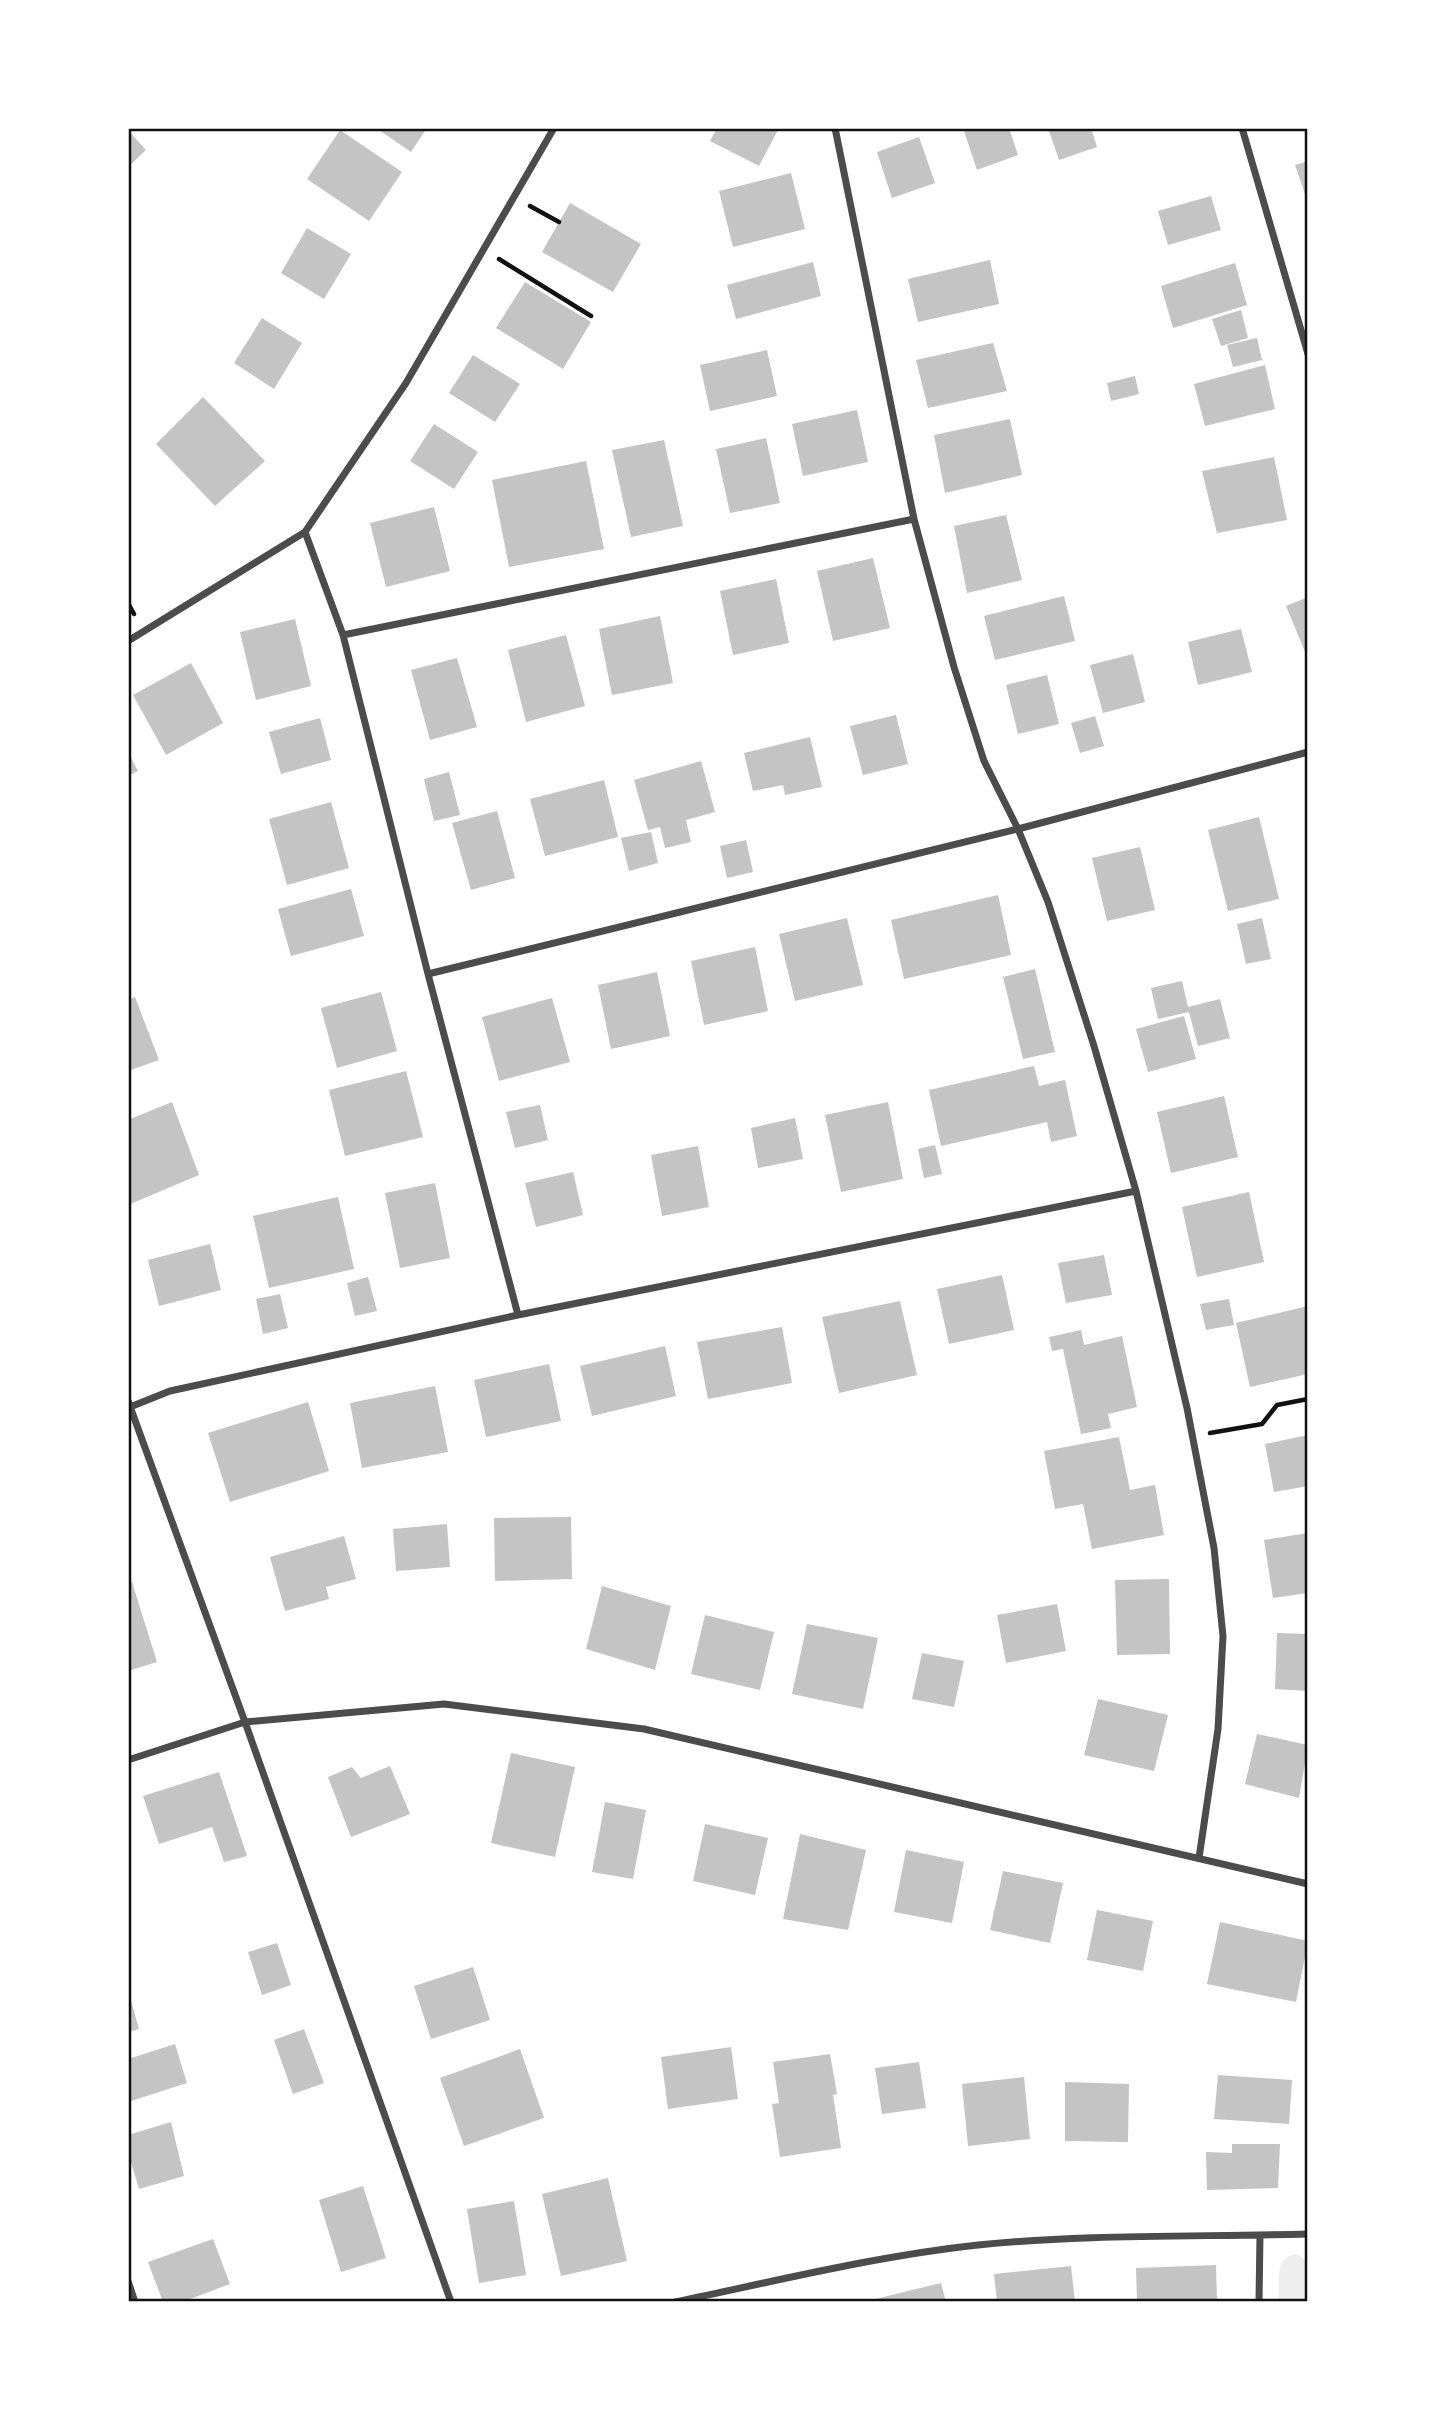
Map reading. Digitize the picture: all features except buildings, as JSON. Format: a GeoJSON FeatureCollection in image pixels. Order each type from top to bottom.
{"type":"FeatureCollection","features":[{"type":"Feature","properties":{"kind":"street"},"geometry":{"type":"LineString","coordinates":[[128,641],[305,532],[406,383],[554,128]]}},
{"type":"Feature","properties":{"kind":"street"},"geometry":{"type":"LineString","coordinates":[[835,128],[914,519],[954,667],[984,761],[1018,829],[1048,902],[1094,1046],[1136,1192],[1192,1437],[1214,1548],[1223,1636],[1218,1729],[1199,1858]]}},
{"type":"Feature","properties":{"kind":"street"},"geometry":{"type":"LineString","coordinates":[[1242,128],[1308,354]]}},
{"type":"Feature","properties":{"kind":"street"},"geometry":{"type":"LineString","coordinates":[[343,635],[914,519]]}},
{"type":"Feature","properties":{"kind":"street"},"geometry":{"type":"LineString","coordinates":[[305,532],[343,635],[428,974],[518,1315]]}},
{"type":"Feature","properties":{"kind":"street"},"geometry":{"type":"LineString","coordinates":[[428,974],[1018,829],[1308,752]]}},
{"type":"Feature","properties":{"kind":"street"},"geometry":{"type":"LineString","coordinates":[[451,2302],[129,1404],[170,1391],[518,1315],[1136,1192]]}},
{"type":"Feature","properties":{"kind":"street"},"geometry":{"type":"LineString","coordinates":[[128,1760],[245,1722],[444,1704],[644,1729],[1308,1884]]}},
{"type":"Feature","properties":{"kind":"street"},"geometry":{"type":"LineString","coordinates":[[675,2302],[882,2258],[980,2245],[1308,2234]]}},
{"type":"Feature","properties":{"kind":"street"},"geometry":{"type":"LineString","coordinates":[[1259,2302],[1260,2235]]}},
{"type":"Feature","properties":{"kind":"street"},"geometry":{"type":"LineString","coordinates":[[128,2281],[135,2302]]}},
{"type":"Feature","properties":{"kind":"path"},"geometry":{"type":"LineString","coordinates":[[514,198],[559,222]]}},
{"type":"Feature","properties":{"kind":"path"},"geometry":{"type":"LineString","coordinates":[[483,249],[591,316]]}},
{"type":"Feature","properties":{"kind":"path"},"geometry":{"type":"LineString","coordinates":[[1192,1437],[1262,1424],[1277,1405],[1308,1399]]}},
{"type":"Feature","properties":{"kind":"shaded area"},"geometry":{"type":"Polygon","coordinates":[[[1296,2254],[1302,2257],[1308,2268],[1308,2302],[1279,2302],[1281,2266],[1289,2256],[1296,2254]]]}}]}
